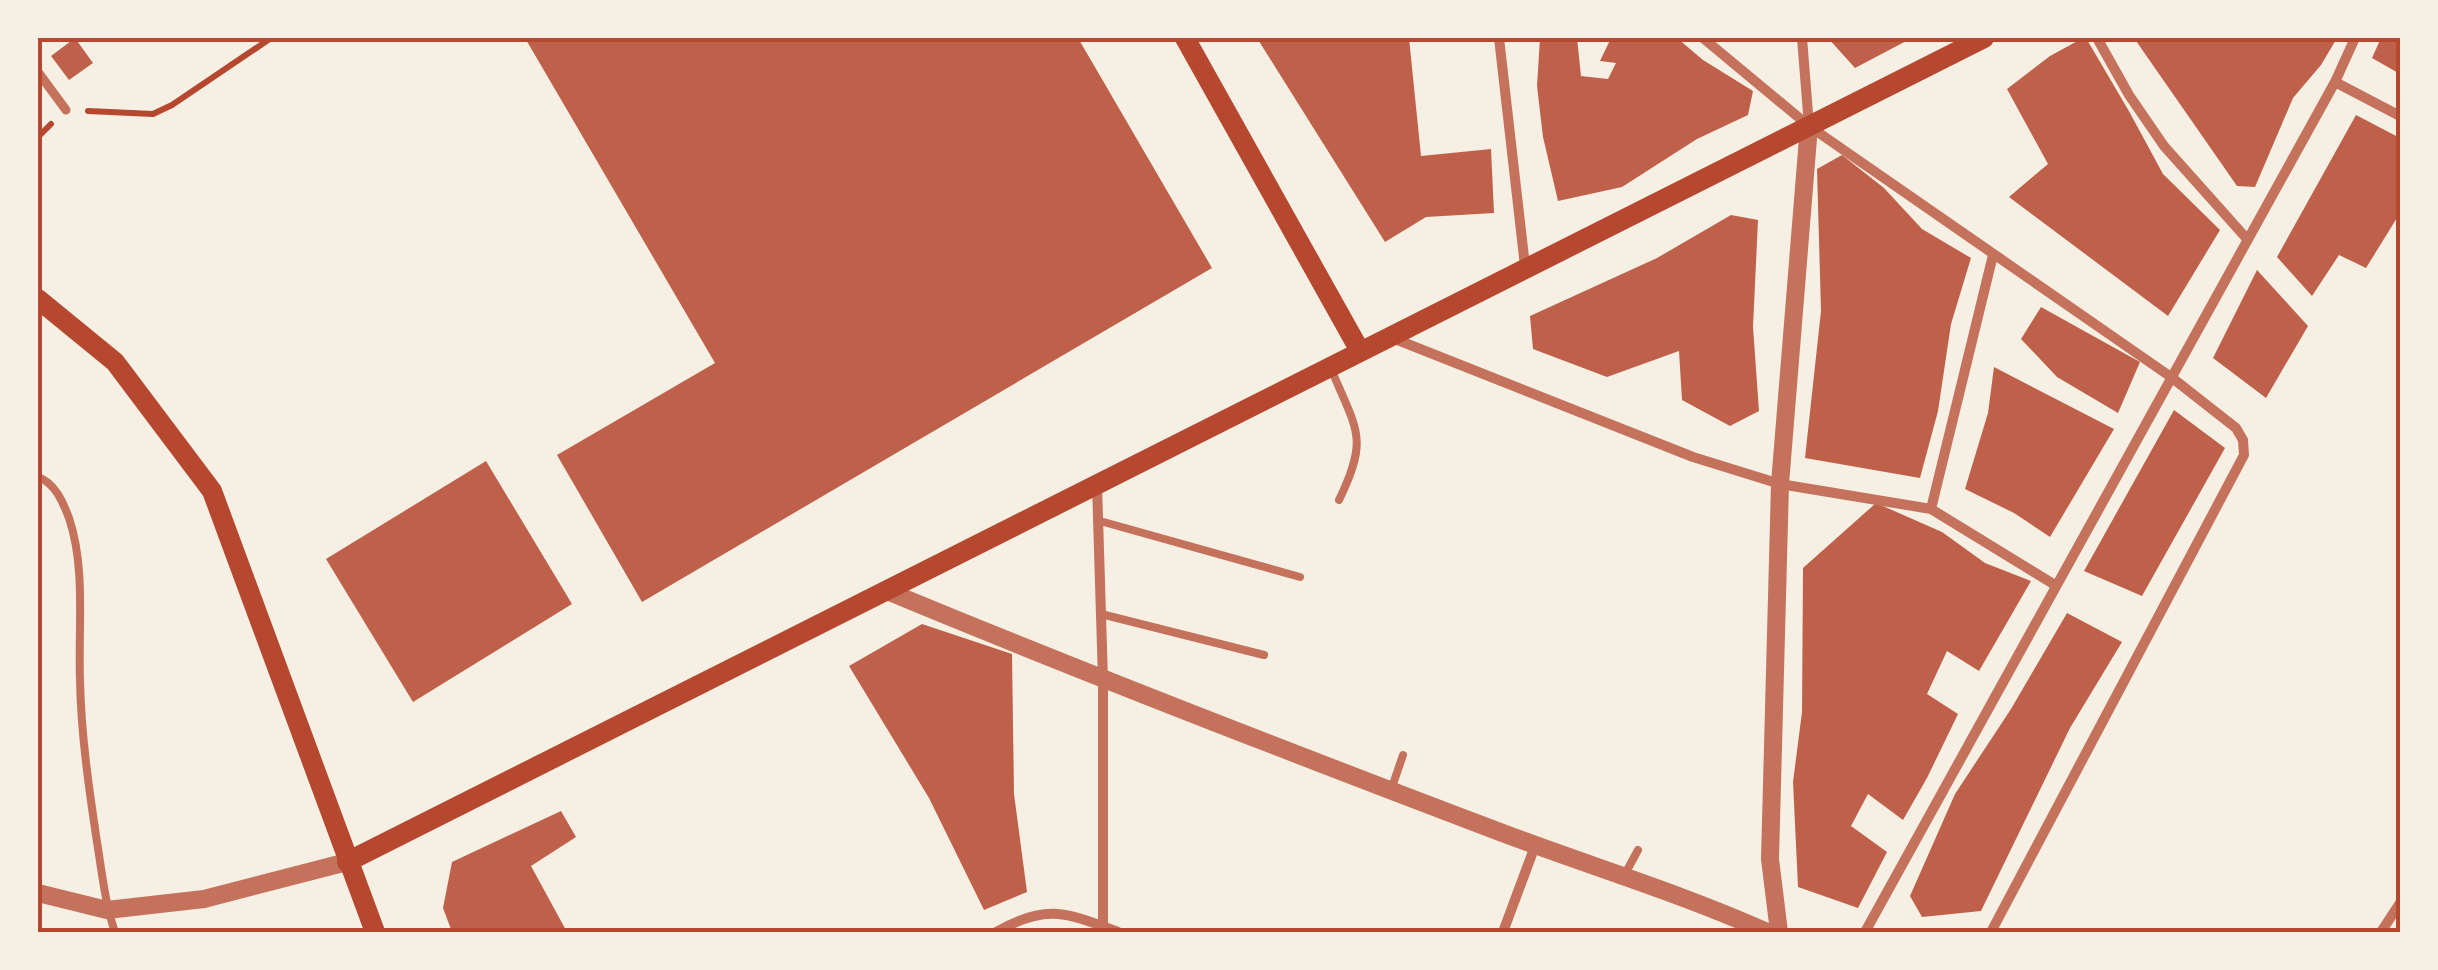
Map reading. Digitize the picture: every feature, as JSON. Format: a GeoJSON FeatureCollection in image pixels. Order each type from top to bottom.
{"type":"FeatureCollection","features":[{"type":"Feature","properties":{"kind":"main road"},"geometry":{"type":"LineString","coordinates":[[1184,38],[1360,351]]}},
{"type":"Feature","properties":{"kind":"main road"},"geometry":{"type":"LineString","coordinates":[[346,862],[1984,38]]}},
{"type":"Feature","properties":{"kind":"main road"},"geometry":{"type":"LineString","coordinates":[[38,299],[116,362],[212,491],[375,932]]}},
{"type":"Feature","properties":{"kind":"street"},"geometry":{"type":"LineString","coordinates":[[1498,38],[1525,266]]}},
{"type":"Feature","properties":{"kind":"street"},"geometry":{"type":"LineString","coordinates":[[1704,38],[1808,126],[2171,377],[2236,428],[2243,440],[2244,455],[1991,932]]}},
{"type":"Feature","properties":{"kind":"street"},"geometry":{"type":"LineString","coordinates":[[1778,932],[1770,860],[1780,484],[1808,126],[1802,38]]}},
{"type":"Feature","properties":{"kind":"street"},"geometry":{"type":"LineString","coordinates":[[2097,38],[2164,146],[2246,239]]}},
{"type":"Feature","properties":{"kind":"street"},"geometry":{"type":"LineString","coordinates":[[1865,932],[2335,82],[2355,38]]}},
{"type":"Feature","properties":{"kind":"street"},"geometry":{"type":"LineString","coordinates":[[38,72],[66,110]]}},
{"type":"Feature","properties":{"kind":"street"},"geometry":{"type":"LineString","coordinates":[[2335,82],[2400,116]]}},
{"type":"Feature","properties":{"kind":"street"},"geometry":{"type":"LineString","coordinates":[[1932,509],[1993,255]]}},
{"type":"Feature","properties":{"kind":"street"},"geometry":{"type":"LineString","coordinates":[[1389,337],[1694,457],[1780,484],[1932,509],[2055,586]]}},
{"type":"Feature","properties":{"kind":"street"},"geometry":{"type":"LineString","coordinates":[[1097,484],[1104,930]]}},
{"type":"Feature","properties":{"kind":"street"},"geometry":{"type":"LineString","coordinates":[[886,591],[1103,680],[1535,846],[1708,906],[1768,932]]}},
{"type":"Feature","properties":{"kind":"street"},"geometry":{"type":"LineString","coordinates":[[1503,932],[1535,846]]}},
{"type":"Feature","properties":{"kind":"street"},"geometry":{"type":"LineString","coordinates":[[38,894],[108,910],[204,898],[346,862]]}},
{"type":"Feature","properties":{"kind":"street"},"geometry":{"type":"LineString","coordinates":[[2381,932],[2400,903]]}},
{"type":"Feature","properties":{"kind":"street"},"geometry":{"type":"LineString","coordinates":[[996,932],[1018,920],[1045,914],[1076,915],[1104,930],[1118,932]]}},
{"type":"Feature","properties":{"kind":"lane"},"geometry":{"type":"LineString","coordinates":[[1330,366],[1358,444],[1356,462],[1338,500]]}},
{"type":"Feature","properties":{"kind":"lane"},"geometry":{"type":"LineString","coordinates":[[38,477],[54,487],[60,497],[70,520],[77,554],[80,688],[90,797],[115,932]]}},
{"type":"Feature","properties":{"kind":"lane"},"geometry":{"type":"LineString","coordinates":[[1100,522],[1300,578]]}},
{"type":"Feature","properties":{"kind":"lane"},"geometry":{"type":"LineString","coordinates":[[1101,614],[1264,656]]}},
{"type":"Feature","properties":{"kind":"lane"},"geometry":{"type":"LineString","coordinates":[[1390,790],[1403,755]]}},
{"type":"Feature","properties":{"kind":"lane"},"geometry":{"type":"LineString","coordinates":[[1623,878],[1638,850]]}},
{"type":"Feature","properties":{"kind":"path"},"geometry":{"type":"LineString","coordinates":[[66,110],[153,114],[172,106],[271,38]]}},
{"type":"Feature","properties":{"kind":"building"},"geometry":{"type":"Polygon","coordinates":[[[75,38],[93,63],[69,80],[51,56],[75,38]]]}},
{"type":"Feature","properties":{"kind":"building"},"geometry":{"type":"Polygon","coordinates":[[[525,38],[1078,38],[1212,268],[642,602],[557,455],[715,363],[525,38]]]}},
{"type":"Feature","properties":{"kind":"building"},"geometry":{"type":"Polygon","coordinates":[[[1257,38],[1409,38],[1421,156],[1491,149],[1494,213],[1426,217],[1385,242],[1257,38]]]}},
{"type":"Feature","properties":{"kind":"building"},"geometry":{"type":"Polygon","coordinates":[[[1540,38],[1577,38],[1581,76],[1608,79],[1616,63],[1600,61],[1611,38],[1677,38],[1703,60],[1753,91],[1748,115],[1697,139],[1622,187],[1558,201],[1543,137],[1537,86],[1540,38]]]}},
{"type":"Feature","properties":{"kind":"building"},"geometry":{"type":"Polygon","coordinates":[[[1828,38],[1912,38],[1855,68],[1828,38]]]}},
{"type":"Feature","properties":{"kind":"building"},"geometry":{"type":"Polygon","coordinates":[[[2083,38],[2163,174],[2220,230],[2168,316],[2009,197],[2048,164],[2007,89],[2050,56],[2083,38]]]}},
{"type":"Feature","properties":{"kind":"building"},"geometry":{"type":"Polygon","coordinates":[[[2134,38],[2337,38],[2321,65],[2293,98],[2255,187],[2237,186],[2134,38]]]}},
{"type":"Feature","properties":{"kind":"building"},"geometry":{"type":"Polygon","coordinates":[[[2381,38],[2400,38],[2400,74],[2372,58],[2381,38]]]}},
{"type":"Feature","properties":{"kind":"building"},"geometry":{"type":"Polygon","coordinates":[[[2356,115],[2400,138],[2400,213],[2366,268],[2339,255],[2312,296],[2277,257],[2356,115]]]}},
{"type":"Feature","properties":{"kind":"building"},"geometry":{"type":"Polygon","coordinates":[[[1842,155],[1884,188],[1922,229],[1971,258],[1951,324],[1938,411],[1920,478],[1805,458],[1821,311],[1817,169],[1842,155]]]}},
{"type":"Feature","properties":{"kind":"building"},"geometry":{"type":"Polygon","coordinates":[[[1731,215],[1758,220],[1753,327],[1759,411],[1730,426],[1682,400],[1679,351],[1607,377],[1533,349],[1530,316],[1657,258],[1731,215]]]}},
{"type":"Feature","properties":{"kind":"building"},"geometry":{"type":"Polygon","coordinates":[[[2257,270],[2308,326],[2266,398],[2213,358],[2257,270]]]}},
{"type":"Feature","properties":{"kind":"building"},"geometry":{"type":"Polygon","coordinates":[[[2041,307],[2140,362],[2118,413],[2057,377],[2021,339],[2041,307]]]}},
{"type":"Feature","properties":{"kind":"building"},"geometry":{"type":"Polygon","coordinates":[[[1994,367],[2114,429],[2050,537],[2014,513],[1965,489],[1988,413],[1994,367]]]}},
{"type":"Feature","properties":{"kind":"building"},"geometry":{"type":"Polygon","coordinates":[[[2174,410],[2225,448],[2142,596],[2084,571],[2174,410]]]}},
{"type":"Feature","properties":{"kind":"building"},"geometry":{"type":"Polygon","coordinates":[[[486,461],[572,604],[413,702],[326,559],[486,461]]]}},
{"type":"Feature","properties":{"kind":"building"},"geometry":{"type":"Polygon","coordinates":[[[1876,503],[1942,532],[1985,563],[2031,581],[1979,671],[1947,651],[1927,694],[1958,714],[1903,820],[1868,794],[1851,826],[1887,852],[1858,908],[1798,887],[1793,782],[1802,712],[1803,568],[1876,503]]]}},
{"type":"Feature","properties":{"kind":"building"},"geometry":{"type":"Polygon","coordinates":[[[2067,613],[2122,642],[2070,728],[1981,911],[1922,917],[1910,896],[1955,794],[2067,613]]]}},
{"type":"Feature","properties":{"kind":"building"},"geometry":{"type":"Polygon","coordinates":[[[922,624],[1012,654],[1014,794],[1027,892],[984,910],[929,798],[849,666],[922,624]]]}},
{"type":"Feature","properties":{"kind":"building"},"geometry":{"type":"Polygon","coordinates":[[[561,811],[576,837],[531,866],[567,932],[452,932],[443,908],[452,862],[561,811]]]}}]}
